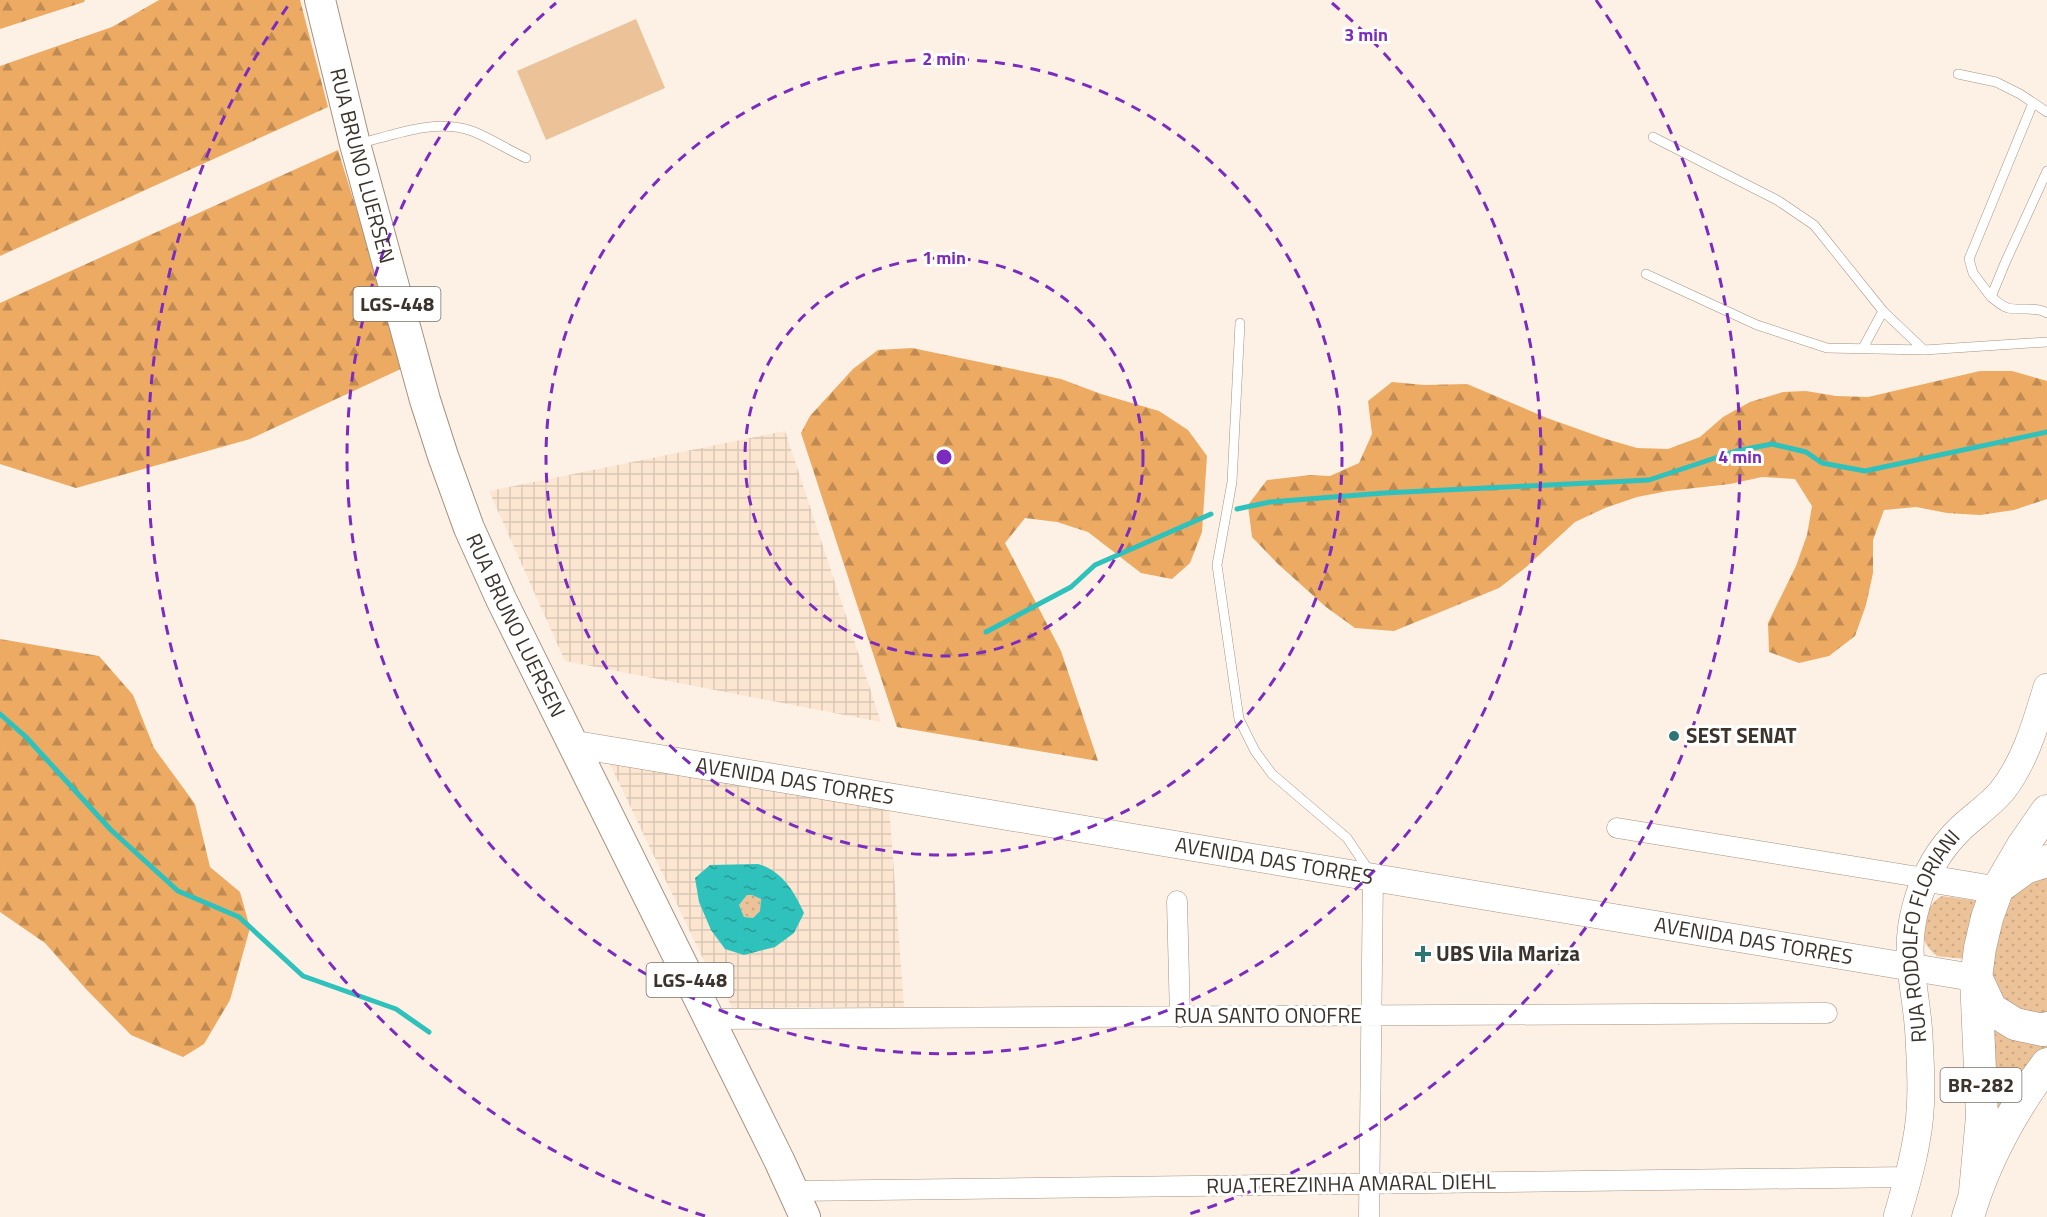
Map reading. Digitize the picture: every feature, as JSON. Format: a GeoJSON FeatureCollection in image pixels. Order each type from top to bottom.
{"type":"FeatureCollection","features":[{"type":"Feature","properties":{"kind":"highway","name":"BR-282"},"geometry":{"type":"LineString","coordinates":[[1971,1204],[1982,1116],[1976,978],[1985,928],[1996,890],[2047,811]]}},
{"type":"Feature","properties":{"kind":"highway"},"geometry":{"type":"LineString","coordinates":[[1996,890],[2025,868],[2047,861]]}},
{"type":"Feature","properties":{"kind":"highway"},"geometry":{"type":"LineString","coordinates":[[1976,978],[1991,1009],[2015,1024],[2043,1030],[2047,1028]]}},
{"type":"Feature","properties":{"kind":"highway","name":"BR-282"},"geometry":{"type":"LineString","coordinates":[[1971,1204],[2008,1124],[2047,1064]]}},
{"type":"Feature","properties":{"kind":"main road","name":"RUA BRUNO LUERSEN"},"geometry":{"type":"LineString","coordinates":[[320,0],[355,144],[424,400],[469,528],[799,1204]]}},
{"type":"Feature","properties":{"kind":"main road","name":"RUA RODOLFO FLORIANI"},"geometry":{"type":"LineString","coordinates":[[1897,1217],[1917,1140],[1921,1097],[1919,1034],[1909,967],[1910,937],[1915,908],[1925,878],[1940,853],[1959,830],[2001,793],[2017,770],[2047,687]]}},
{"type":"Feature","properties":{"kind":"main road","name":"AVENIDA DAS TORRES"},"geometry":{"type":"LineString","coordinates":[[573,744],[1976,978]]}},
{"type":"Feature","properties":{"kind":"main road"},"geometry":{"type":"LineString","coordinates":[[1925,878],[1996,890]]}},
{"type":"Feature","properties":{"kind":"street"},"geometry":{"type":"LineString","coordinates":[[1617,828],[1925,878]]}},
{"type":"Feature","properties":{"kind":"street"},"geometry":{"type":"LineString","coordinates":[[1369,1217],[1373,877]]}},
{"type":"Feature","properties":{"kind":"street"},"geometry":{"type":"LineString","coordinates":[[1177,901],[1180,1017]]}},
{"type":"Feature","properties":{"kind":"street","name":"RUA SANTO ONOFRE"},"geometry":{"type":"LineString","coordinates":[[709,1019],[1827,1013]]}},
{"type":"Feature","properties":{"kind":"street","name":"RUA TEREZINHA AMARAL DIEHL"},"geometry":{"type":"LineString","coordinates":[[799,1204],[1370,1184],[1908,1176]]}},
{"type":"Feature","properties":{"kind":"lane"},"geometry":{"type":"LineString","coordinates":[[1958,74],[1996,82],[2047,112]]}},
{"type":"Feature","properties":{"kind":"lane"},"geometry":{"type":"LineString","coordinates":[[2033,103],[1969,259],[1973,273],[1991,297],[2001,305],[2009,308],[2042,310],[2047,313]]}},
{"type":"Feature","properties":{"kind":"lane"},"geometry":{"type":"LineString","coordinates":[[355,144],[425,127],[449,126],[472,132],[526,158]]}},
{"type":"Feature","properties":{"kind":"lane"},"geometry":{"type":"LineString","coordinates":[[1653,137],[1777,200],[1814,225],[1883,311],[1924,350]]}},
{"type":"Feature","properties":{"kind":"lane"},"geometry":{"type":"LineString","coordinates":[[1991,297],[2047,171]]}},
{"type":"Feature","properties":{"kind":"lane"},"geometry":{"type":"LineString","coordinates":[[1646,274],[1757,325],[1827,348],[1924,350],[2047,342]]}},
{"type":"Feature","properties":{"kind":"lane"},"geometry":{"type":"LineString","coordinates":[[1863,348],[1883,311]]}},
{"type":"Feature","properties":{"kind":"lane"},"geometry":{"type":"LineString","coordinates":[[1240,322],[1232,482],[1217,565],[1239,719],[1255,751],[1272,774],[1347,838],[1373,877]]}},
{"type":"Feature","properties":{"kind":"shaded area"},"geometry":{"type":"Polygon","coordinates":[[[636,19],[665,88],[546,140],[517,71],[636,19]]]}},
{"type":"Feature","properties":{"kind":"shaded area"},"geometry":{"type":"Polygon","coordinates":[[[785,431],[881,722],[565,661],[489,491],[785,431]]]}},
{"type":"Feature","properties":{"kind":"shaded area"},"geometry":{"type":"Polygon","coordinates":[[[610,764],[889,806],[904,1007],[732,1008],[715,970],[707,967],[610,764]]]}},
{"type":"Feature","properties":{"kind":"shaded area"},"geometry":{"type":"Polygon","coordinates":[[[2047,868],[2047,1014],[2040,1014],[2022,1011],[2000,999],[1988,966],[2002,903],[2047,868]]]}},
{"type":"Feature","properties":{"kind":"shaded area"},"geometry":{"type":"Polygon","coordinates":[[[747,895],[761,899],[760,911],[753,918],[744,917],[739,905],[747,895]]]}},
{"type":"Feature","properties":{"kind":"shaded area"},"geometry":{"type":"Polygon","coordinates":[[[1942,896],[1978,901],[1965,959],[1937,956],[1924,939],[1928,911],[1933,903],[1942,896]]]}},
{"type":"Feature","properties":{"kind":"shaded area"},"geometry":{"type":"Polygon","coordinates":[[[1990,1021],[2047,1041],[2047,1056],[1991,1127],[1990,1021]]]}},
{"type":"Feature","properties":{"kind":"green space"},"geometry":{"type":"Polygon","coordinates":[[[0,0],[85,0],[0,29],[0,0]]]}},
{"type":"Feature","properties":{"kind":"green space"},"geometry":{"type":"Polygon","coordinates":[[[159,0],[300,0],[328,107],[0,256],[0,66],[112,27],[159,0]]]}},
{"type":"Feature","properties":{"kind":"green space"},"geometry":{"type":"Polygon","coordinates":[[[338,150],[405,367],[250,439],[76,488],[0,464],[0,303],[338,150]]]}},
{"type":"Feature","properties":{"kind":"green space"},"geometry":{"type":"Polygon","coordinates":[[[912,348],[1061,379],[1101,394],[1159,411],[1188,430],[1207,456],[1202,532],[1190,563],[1172,579],[1141,573],[1088,532],[1057,522],[1025,518],[1005,543],[1061,651],[1098,761],[897,727],[801,433],[810,416],[853,369],[878,350],[912,348]]]}},
{"type":"Feature","properties":{"kind":"green space"},"geometry":{"type":"Polygon","coordinates":[[[1980,371],[2012,371],[2047,381],[2047,499],[2014,510],[1980,515],[1947,513],[1916,507],[1884,510],[1873,540],[1873,573],[1866,605],[1855,636],[1829,656],[1799,663],[1769,652],[1768,623],[1796,566],[1807,535],[1812,506],[1795,479],[1762,477],[1730,484],[1668,491],[1637,497],[1605,508],[1575,522],[1525,568],[1499,588],[1394,631],[1355,628],[1326,607],[1252,537],[1248,505],[1267,480],[1310,475],[1330,476],[1359,463],[1372,434],[1368,401],[1392,382],[1424,385],[1467,384],[1547,418],[1606,439],[1637,448],[1668,449],[1700,437],[1723,417],[1750,402],[1783,392],[1806,391],[1836,396],[1868,397],[1980,371]]]}},
{"type":"Feature","properties":{"kind":"green space"},"geometry":{"type":"Polygon","coordinates":[[[0,639],[99,656],[133,695],[154,748],[195,804],[210,867],[240,892],[250,928],[230,1000],[204,1044],[183,1057],[131,1035],[45,943],[0,912],[0,639]]]}},
{"type":"Feature","properties":{"kind":"water"},"geometry":{"type":"Polygon","coordinates":[[[758,864],[774,872],[786,883],[804,913],[794,933],[775,947],[744,955],[725,949],[711,930],[699,902],[695,878],[710,865],[758,864]],[[747,895],[739,905],[744,917],[753,918],[760,911],[761,899],[747,895]]]}},
{"type":"Feature","properties":{"kind":"waterway"},"geometry":{"type":"LineString","coordinates":[[1237,509],[1270,502],[1384,493],[1649,480],[1736,451],[1772,444],[1806,452],[1822,463],[1865,471],[2047,432]]}},
{"type":"Feature","properties":{"kind":"waterway"},"geometry":{"type":"LineString","coordinates":[[986,632],[1071,587],[1095,565],[1211,514]]}},
{"type":"Feature","properties":{"kind":"waterway"},"geometry":{"type":"LineString","coordinates":[[0,714],[26,737],[111,830],[178,891],[239,917],[303,976],[396,1009],[429,1032]]}},
{"type":"Feature","properties":{"kind":"place","name":"SEST SENAT"},"geometry":{"type":"Point","coordinates":[1674,736]}},
{"type":"Feature","properties":{"kind":"place","name":"UBS Vila Mariza"},"geometry":{"type":"Point","coordinates":[1423,954]}}]}
